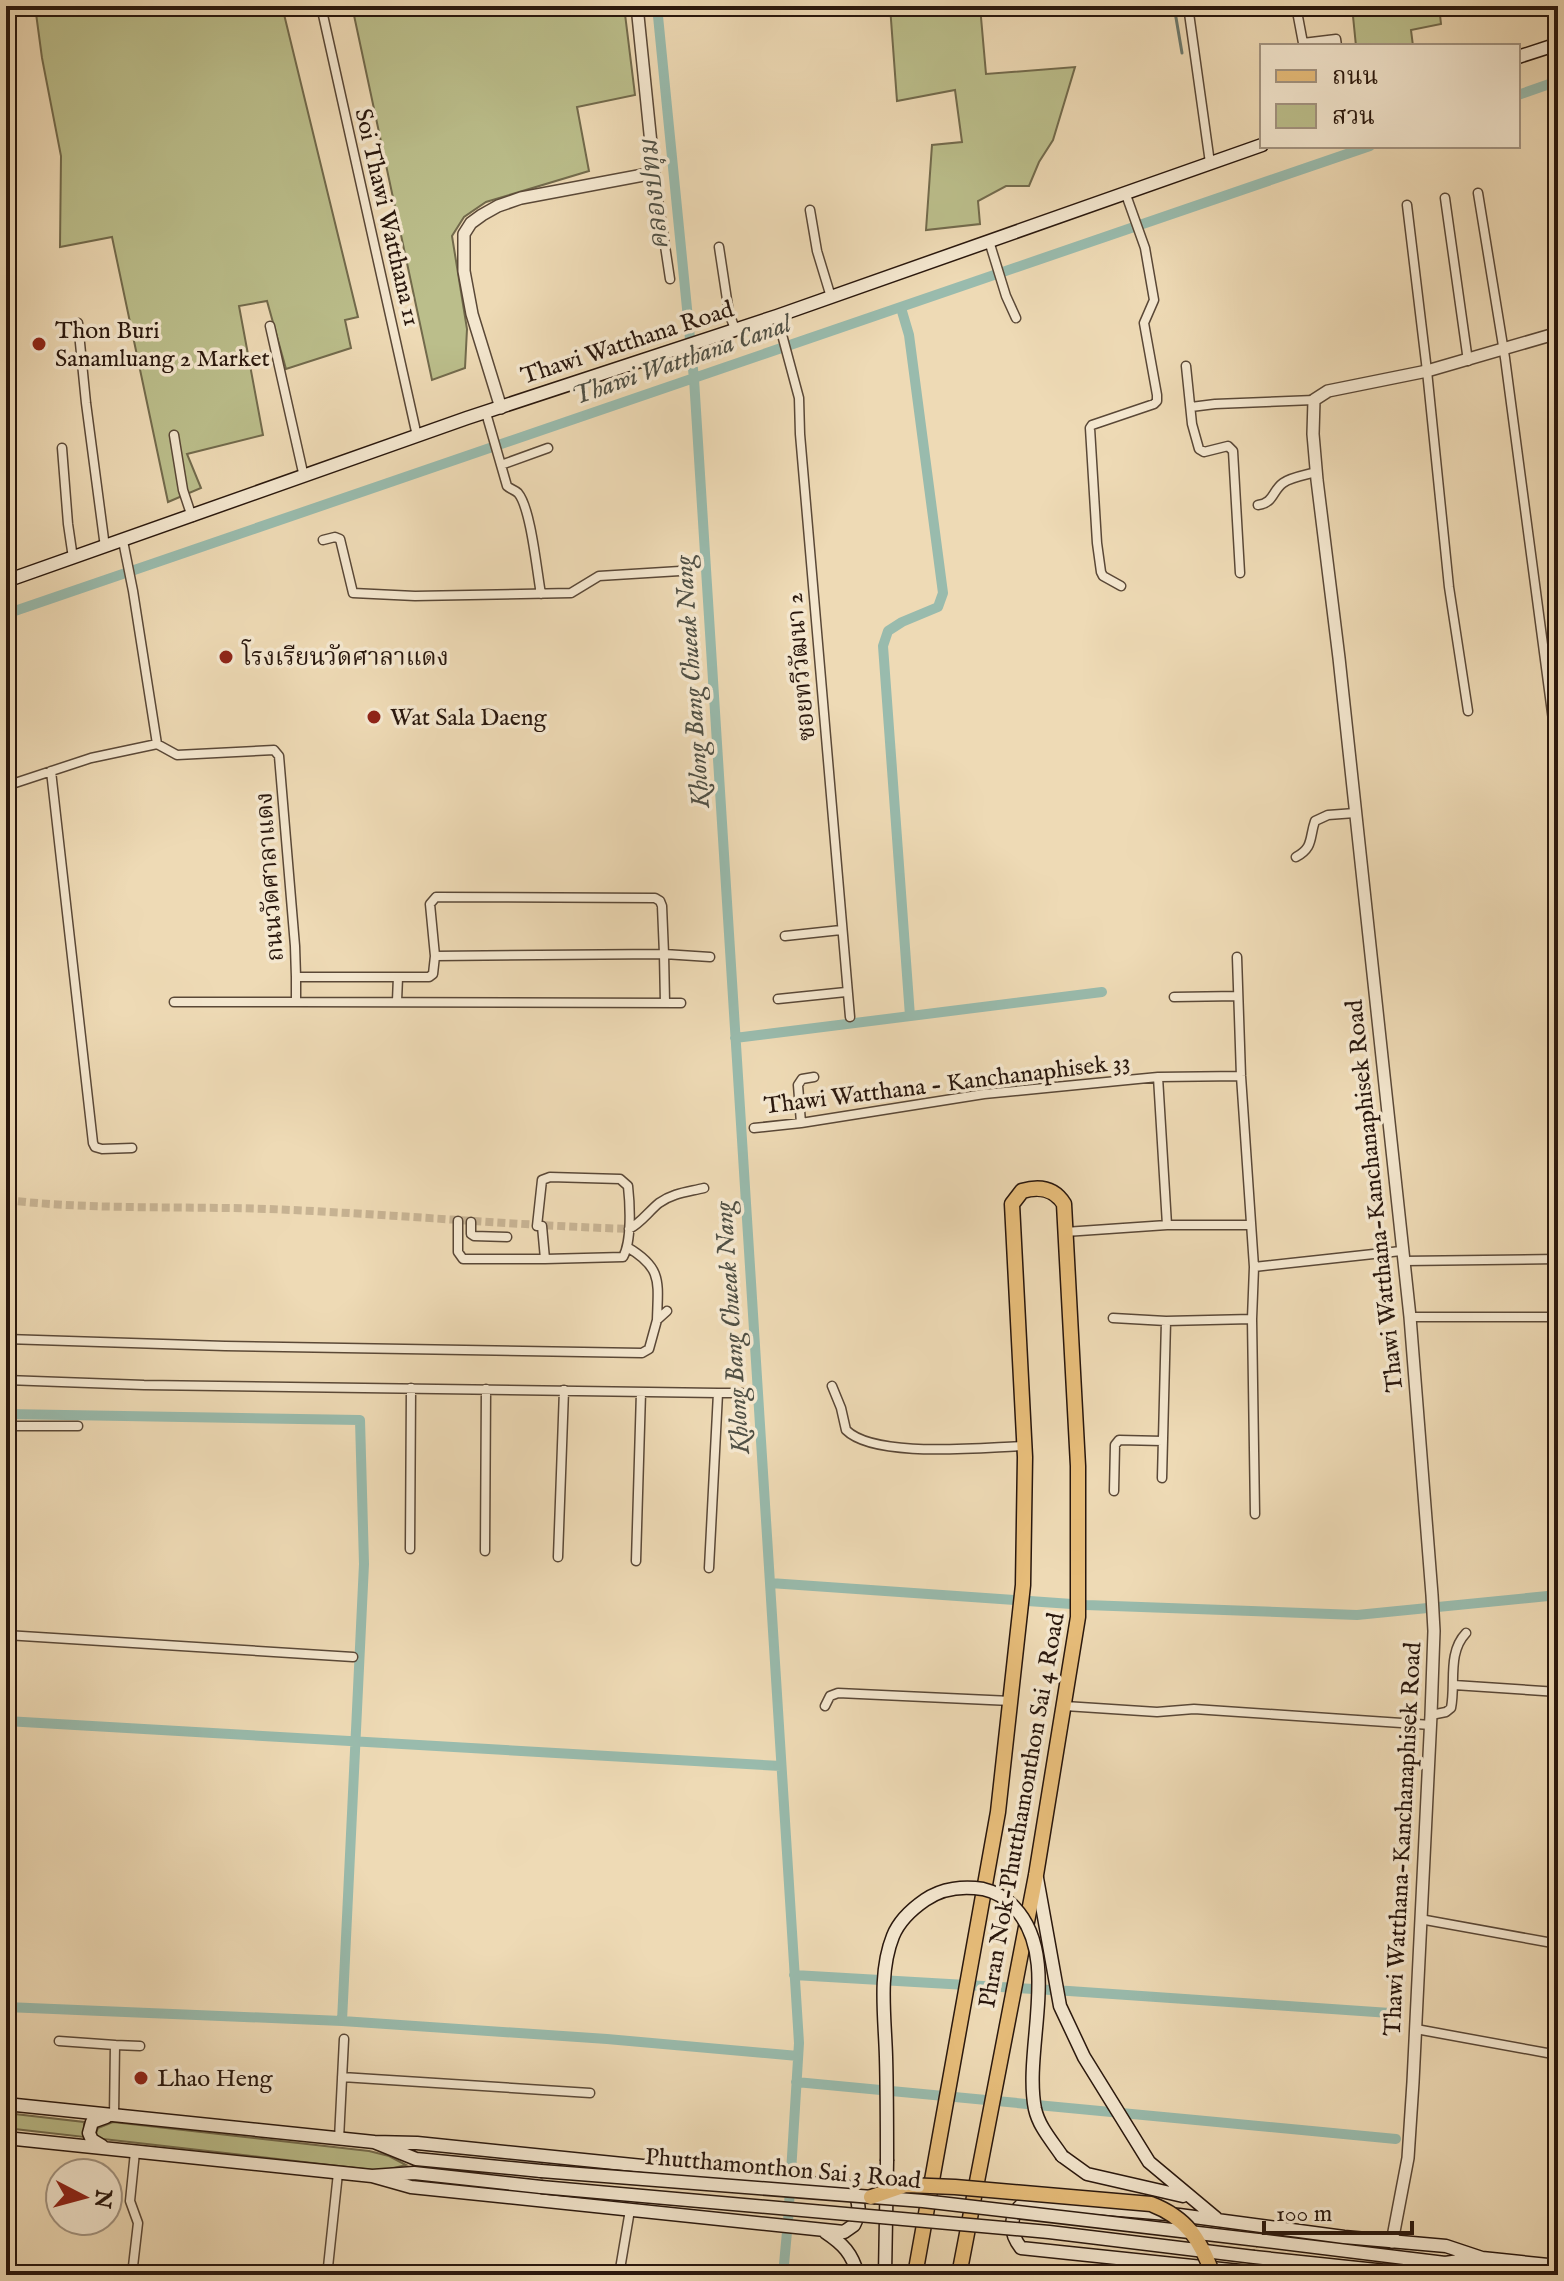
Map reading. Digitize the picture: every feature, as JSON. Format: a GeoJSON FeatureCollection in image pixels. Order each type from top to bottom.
{"type":"FeatureCollection","features":[{"type":"Feature","properties":{"kind":"main road"},"geometry":{"type":"LineString","coordinates":[[1520,56],[1558,44]]}},
{"type":"Feature","properties":{"kind":"main road","name":"Thawi Watthana Road"},"geometry":{"type":"LineString","coordinates":[[6,581],[417,436],[831,297],[991,247],[1125,192],[1260,146]]}},
{"type":"Feature","properties":{"kind":"main road","name":"Phran Nok-Phutthamonthon Sai 4 Road"},"geometry":{"type":"LineString","coordinates":[[915,2275],[998,1812],[1011,1701],[1023,1585],[1025,1446],[1012,1204],[1022,1191],[1040,1188],[1052,1191],[1064,1204],[1078,1466],[1079,1591],[1076,1632],[1036,1875],[959,2275]]}},
{"type":"Feature","properties":{"kind":"main road"},"geometry":{"type":"LineString","coordinates":[[1036,1875],[1060,2006],[1084,2057],[1149,2162],[1218,2220]]}},
{"type":"Feature","properties":{"kind":"main road"},"geometry":{"type":"LineString","coordinates":[[885,2275],[884,1986],[893,1936],[901,1922],[930,1896],[950,1889],[971,1887],[993,1891],[1006,1899],[1030,1928],[1036,1952],[1038,2014],[1032,2086],[1035,2111],[1042,2128],[1062,2156],[1087,2174],[1189,2197]]}},
{"type":"Feature","properties":{"kind":"main road","name":"Phutthamonthon Sai 3 Road"},"geometry":{"type":"LineString","coordinates":[[6,2104],[374,2142],[416,2159],[938,2203],[1445,2263],[1482,2258],[1558,2266]]}},
{"type":"Feature","properties":{"kind":"main road"},"geometry":{"type":"LineString","coordinates":[[109,2149],[92,2140],[89,2133],[92,2122],[111,2116]]}},
{"type":"Feature","properties":{"kind":"main road","name":"Phutthamonthon Sai 3 Road"},"geometry":{"type":"LineString","coordinates":[[6,2138],[338,2173],[372,2176],[414,2173],[1049,2232],[1424,2275]]}},
{"type":"Feature","properties":{"kind":"main road"},"geometry":{"type":"LineString","coordinates":[[372,2176],[411,2187],[844,2232],[854,2225],[859,2208],[859,2199],[849,2187],[417,2143],[374,2142]]}},
{"type":"Feature","properties":{"kind":"main road"},"geometry":{"type":"LineString","coordinates":[[871,2197],[906,2185],[1151,2204],[1172,2213],[1193,2233],[1213,2275]]}},
{"type":"Feature","properties":{"kind":"main road"},"geometry":{"type":"LineString","coordinates":[[1279,2275],[1021,2248],[1013,2238],[1016,2208],[1025,2202],[1218,2220],[1446,2246],[1482,2258]]}},
{"type":"Feature","properties":{"kind":"main road"},"geometry":{"type":"LineString","coordinates":[[816,2229],[844,2245],[858,2275]]}},
{"type":"Feature","properties":{"kind":"street","name":"Soi Thawi Watthana 11"},"geometry":{"type":"LineString","coordinates":[[321,6],[417,436]]}},
{"type":"Feature","properties":{"kind":"street"},"geometry":{"type":"LineString","coordinates":[[637,6],[654,173],[670,279]]}},
{"type":"Feature","properties":{"kind":"street"},"geometry":{"type":"LineString","coordinates":[[1188,6],[1210,163]]}},
{"type":"Feature","properties":{"kind":"street"},"geometry":{"type":"LineString","coordinates":[[1296,6],[1303,43],[1336,39],[1337,44]]}},
{"type":"Feature","properties":{"kind":"street"},"geometry":{"type":"LineString","coordinates":[[6,22],[10,39],[6,45]]}},
{"type":"Feature","properties":{"kind":"street"},"geometry":{"type":"LineString","coordinates":[[501,408],[472,314],[464,271],[464,234],[471,223],[498,206],[521,198],[654,173]]}},
{"type":"Feature","properties":{"kind":"street"},"geometry":{"type":"LineString","coordinates":[[1121,586],[1101,572],[1090,428],[1157,401],[1144,323],[1154,300],[1145,248],[1125,192]]}},
{"type":"Feature","properties":{"kind":"street"},"geometry":{"type":"LineString","coordinates":[[1478,193],[1503,350],[1558,758]]}},
{"type":"Feature","properties":{"kind":"street"},"geometry":{"type":"LineString","coordinates":[[1445,198],[1468,361]]}},
{"type":"Feature","properties":{"kind":"street"},"geometry":{"type":"LineString","coordinates":[[1407,205],[1449,587],[1468,711]]}},
{"type":"Feature","properties":{"kind":"street"},"geometry":{"type":"LineString","coordinates":[[810,210],[817,251],[831,297]]}},
{"type":"Feature","properties":{"kind":"street"},"geometry":{"type":"LineString","coordinates":[[719,247],[729,313],[735,329]]}},
{"type":"Feature","properties":{"kind":"street"},"geometry":{"type":"LineString","coordinates":[[991,247],[1016,318]]}},
{"type":"Feature","properties":{"kind":"street","name":"ซอยทวีวัฒนา 2"},"geometry":{"type":"LineString","coordinates":[[777,316],[799,398],[850,1017]]}},
{"type":"Feature","properties":{"kind":"street"},"geometry":{"type":"LineString","coordinates":[[78,323],[105,547]]}},
{"type":"Feature","properties":{"kind":"street"},"geometry":{"type":"LineString","coordinates":[[270,326],[304,477]]}},
{"type":"Feature","properties":{"kind":"street"},"geometry":{"type":"LineString","coordinates":[[1191,407],[1314,400],[1328,391],[1468,361],[1558,333]]}},
{"type":"Feature","properties":{"kind":"street"},"geometry":{"type":"LineString","coordinates":[[1186,366],[1192,424],[1199,449],[1204,452],[1228,446],[1233,451],[1240,573]]}},
{"type":"Feature","properties":{"kind":"street","name":"Thawi Watthana-Kanchanaphisek Road"},"geometry":{"type":"LineString","coordinates":[[1314,400],[1316,472],[1410,1317],[1434,1631],[1408,2158],[1392,2242]]}},
{"type":"Feature","properties":{"kind":"street"},"geometry":{"type":"LineString","coordinates":[[486,413],[507,486],[518,493],[524,507],[541,594]]}},
{"type":"Feature","properties":{"kind":"street"},"geometry":{"type":"LineString","coordinates":[[174,435],[183,490],[192,517]]}},
{"type":"Feature","properties":{"kind":"street"},"geometry":{"type":"LineString","coordinates":[[62,448],[73,558]]}},
{"type":"Feature","properties":{"kind":"street"},"geometry":{"type":"LineString","coordinates":[[501,465],[548,448]]}},
{"type":"Feature","properties":{"kind":"street"},"geometry":{"type":"LineString","coordinates":[[1258,505],[1266,504],[1283,483],[1316,472]]}},
{"type":"Feature","properties":{"kind":"street"},"geometry":{"type":"LineString","coordinates":[[323,540],[340,539],[353,593],[415,596],[571,593],[599,576],[680,571]]}},
{"type":"Feature","properties":{"kind":"street"},"geometry":{"type":"LineString","coordinates":[[123,541],[157,744]]}},
{"type":"Feature","properties":{"kind":"street","name":"ถนนวัดศาลาแดง"},"geometry":{"type":"LineString","coordinates":[[6,786],[91,758],[157,744],[177,755],[274,750],[279,756],[296,977],[429,977],[433,974],[435,956]]}},
{"type":"Feature","properties":{"kind":"street"},"geometry":{"type":"LineString","coordinates":[[51,771],[90,1130],[95,1147],[132,1148]]}},
{"type":"Feature","properties":{"kind":"street"},"geometry":{"type":"LineString","coordinates":[[1296,857],[1310,846],[1315,821],[1328,815],[1355,813]]}},
{"type":"Feature","properties":{"kind":"street"},"geometry":{"type":"LineString","coordinates":[[665,1003],[664,954],[662,906],[655,898],[462,896],[432,899],[430,919],[435,956],[664,954],[710,957]]}},
{"type":"Feature","properties":{"kind":"street"},"geometry":{"type":"LineString","coordinates":[[785,936],[841,930]]}},
{"type":"Feature","properties":{"kind":"street"},"geometry":{"type":"LineString","coordinates":[[1237,957],[1241,1076],[1254,1267],[1255,1514]]}},
{"type":"Feature","properties":{"kind":"street"},"geometry":{"type":"LineString","coordinates":[[296,977],[296,1002]]}},
{"type":"Feature","properties":{"kind":"street"},"geometry":{"type":"LineString","coordinates":[[397,1001],[398,977]]}},
{"type":"Feature","properties":{"kind":"street"},"geometry":{"type":"LineString","coordinates":[[778,999],[846,992]]}},
{"type":"Feature","properties":{"kind":"street"},"geometry":{"type":"LineString","coordinates":[[1174,997],[1238,996]]}},
{"type":"Feature","properties":{"kind":"street"},"geometry":{"type":"LineString","coordinates":[[174,1002],[681,1003]]}},
{"type":"Feature","properties":{"kind":"street","name":"Thawi Watthana - Kanchanaphisek 33"},"geometry":{"type":"LineString","coordinates":[[754,1128],[984,1094],[1158,1077],[1241,1076]]}},
{"type":"Feature","properties":{"kind":"street"},"geometry":{"type":"LineString","coordinates":[[801,1123],[798,1085],[802,1079],[814,1077]]}},
{"type":"Feature","properties":{"kind":"street"},"geometry":{"type":"LineString","coordinates":[[1158,1077],[1167,1225]]}},
{"type":"Feature","properties":{"kind":"street"},"geometry":{"type":"LineString","coordinates":[[458,1221],[458,1252],[463,1259],[545,1259],[619,1258],[623,1257],[627,1247],[629,1229],[628,1186],[624,1181],[556,1177],[542,1180],[540,1226],[545,1259]]}},
{"type":"Feature","properties":{"kind":"street"},"geometry":{"type":"LineString","coordinates":[[629,1229],[675,1194],[704,1188]]}},
{"type":"Feature","properties":{"kind":"street"},"geometry":{"type":"LineString","coordinates":[[471,1222],[471,1234],[474,1236],[507,1237]]}},
{"type":"Feature","properties":{"kind":"street"},"geometry":{"type":"LineString","coordinates":[[1065,1232],[1167,1225],[1250,1225]]}},
{"type":"Feature","properties":{"kind":"street"},"geometry":{"type":"LineString","coordinates":[[6,1339],[642,1353],[649,1349],[657,1320],[658,1280],[645,1258],[627,1247]]}},
{"type":"Feature","properties":{"kind":"street"},"geometry":{"type":"LineString","coordinates":[[1254,1267],[1402,1256],[1558,1259]]}},
{"type":"Feature","properties":{"kind":"street"},"geometry":{"type":"LineString","coordinates":[[657,1320],[667,1311]]}},
{"type":"Feature","properties":{"kind":"street"},"geometry":{"type":"LineString","coordinates":[[1410,1317],[1558,1317]]}},
{"type":"Feature","properties":{"kind":"street"},"geometry":{"type":"LineString","coordinates":[[1113,1318],[1166,1321],[1252,1319]]}},
{"type":"Feature","properties":{"kind":"street"},"geometry":{"type":"LineString","coordinates":[[1162,1478],[1166,1321]]}},
{"type":"Feature","properties":{"kind":"street"},"geometry":{"type":"LineString","coordinates":[[6,1380],[144,1385],[742,1393]]}},
{"type":"Feature","properties":{"kind":"street"},"geometry":{"type":"LineString","coordinates":[[832,1386],[846,1430],[855,1437],[895,1449],[1025,1446]]}},
{"type":"Feature","properties":{"kind":"street"},"geometry":{"type":"LineString","coordinates":[[410,1549],[411,1388]]}},
{"type":"Feature","properties":{"kind":"street"},"geometry":{"type":"LineString","coordinates":[[485,1551],[486,1389]]}},
{"type":"Feature","properties":{"kind":"street"},"geometry":{"type":"LineString","coordinates":[[558,1557],[564,1390]]}},
{"type":"Feature","properties":{"kind":"street"},"geometry":{"type":"LineString","coordinates":[[636,1561],[641,1392]]}},
{"type":"Feature","properties":{"kind":"street"},"geometry":{"type":"LineString","coordinates":[[709,1568],[718,1393]]}},
{"type":"Feature","properties":{"kind":"street"},"geometry":{"type":"LineString","coordinates":[[6,1426],[78,1426]]}},
{"type":"Feature","properties":{"kind":"street"},"geometry":{"type":"LineString","coordinates":[[1114,1491],[1115,1445],[1119,1440],[1163,1441]]}},
{"type":"Feature","properties":{"kind":"street"},"geometry":{"type":"LineString","coordinates":[[1065,1706],[1157,1712],[1194,1709],[1431,1720],[1451,1708],[1455,1650],[1466,1633]]}},
{"type":"Feature","properties":{"kind":"street"},"geometry":{"type":"LineString","coordinates":[[6,1635],[353,1657]]}},
{"type":"Feature","properties":{"kind":"street"},"geometry":{"type":"LineString","coordinates":[[1454,1685],[1558,1692]]}},
{"type":"Feature","properties":{"kind":"street"},"geometry":{"type":"LineString","coordinates":[[825,1706],[830,1696],[838,1693],[1011,1701]]}},
{"type":"Feature","properties":{"kind":"street"},"geometry":{"type":"LineString","coordinates":[[1420,1919],[1558,1944]]}},
{"type":"Feature","properties":{"kind":"street"},"geometry":{"type":"LineString","coordinates":[[1416,2029],[1558,2055]]}},
{"type":"Feature","properties":{"kind":"street"},"geometry":{"type":"LineString","coordinates":[[339,2139],[344,2039]]}},
{"type":"Feature","properties":{"kind":"street"},"geometry":{"type":"LineString","coordinates":[[59,2041],[140,2046]]}},
{"type":"Feature","properties":{"kind":"street"},"geometry":{"type":"LineString","coordinates":[[111,2116],[115,2045]]}},
{"type":"Feature","properties":{"kind":"street"},"geometry":{"type":"LineString","coordinates":[[342,2077],[590,2093]]}},
{"type":"Feature","properties":{"kind":"street"},"geometry":{"type":"LineString","coordinates":[[132,2275],[138,2223],[130,2201],[135,2152]]}},
{"type":"Feature","properties":{"kind":"street"},"geometry":{"type":"LineString","coordinates":[[324,2275],[328,2267],[338,2173]]}},
{"type":"Feature","properties":{"kind":"street"},"geometry":{"type":"LineString","coordinates":[[619,2275],[630,2210]]}},
{"type":"Feature","properties":{"kind":"green space"},"geometry":{"type":"Polygon","coordinates":[[[35,6],[282,6],[358,317],[345,320],[351,348],[286,369],[267,301],[239,306],[263,435],[187,454],[201,488],[168,502],[112,237],[60,247],[61,156],[35,6]]]}},
{"type":"Feature","properties":{"kind":"green space"},"geometry":{"type":"Polygon","coordinates":[[[352,6],[624,6],[635,95],[577,107],[589,171],[486,202],[464,217],[452,236],[467,329],[465,368],[432,380],[352,6]]]}},
{"type":"Feature","properties":{"kind":"green space"},"geometry":{"type":"Polygon","coordinates":[[[890,6],[980,6],[986,74],[1075,67],[1053,140],[1029,186],[1006,186],[978,201],[980,224],[926,230],[932,145],[962,142],[955,90],[897,101],[890,6]]]}},
{"type":"Feature","properties":{"kind":"green space"},"geometry":{"type":"Polygon","coordinates":[[[1352,6],[1439,6],[1441,24],[1411,30],[1413,44],[1356,44],[1352,6]]]}},
{"type":"Feature","properties":{"kind":"green space"},"geometry":{"type":"Polygon","coordinates":[[[6,2113],[84,2122],[84,2137],[6,2128],[6,2113]]]}},
{"type":"Feature","properties":{"kind":"green space"},"geometry":{"type":"Polygon","coordinates":[[[113,2122],[369,2151],[389,2156],[406,2165],[382,2171],[95,2136],[98,2128],[113,2122]]]}},
{"type":"Feature","properties":{"kind":"green space"},"geometry":{"type":"Polygon","coordinates":[[[1474,2263],[1554,2273],[1450,2275],[1434,2269],[1474,2263]]]}},
{"type":"Feature","properties":{"kind":"waterway","name":"Khlong Bang Chueak Nang"},"geometry":{"type":"LineString","coordinates":[[657,6],[694,379],[799,2043],[783,2275]]}},
{"type":"Feature","properties":{"kind":"waterway"},"geometry":{"type":"LineString","coordinates":[[1174,6],[1182,53]]}},
{"type":"Feature","properties":{"kind":"waterway","name":"Thawi Watthana Canal"},"geometry":{"type":"LineString","coordinates":[[1520,94],[1558,81]]}},
{"type":"Feature","properties":{"kind":"waterway","name":"Thawi Watthana Canal"},"geometry":{"type":"LineString","coordinates":[[6,614],[1364,148]]}},
{"type":"Feature","properties":{"kind":"waterway"},"geometry":{"type":"LineString","coordinates":[[901,308],[909,335],[943,593],[938,607],[888,631],[883,646],[910,1016]]}},
{"type":"Feature","properties":{"kind":"waterway"},"geometry":{"type":"LineString","coordinates":[[735,1038],[1102,992]]}},
{"type":"Feature","properties":{"kind":"waterway"},"geometry":{"type":"LineString","coordinates":[[6,1414],[360,1420],[364,1564],[342,2021]]}},
{"type":"Feature","properties":{"kind":"waterway"},"geometry":{"type":"LineString","coordinates":[[770,1583],[1086,1605],[1357,1615],[1558,1595]]}},
{"type":"Feature","properties":{"kind":"waterway"},"geometry":{"type":"LineString","coordinates":[[6,1721],[781,1766]]}},
{"type":"Feature","properties":{"kind":"waterway"},"geometry":{"type":"LineString","coordinates":[[794,1975],[1390,2013]]}},
{"type":"Feature","properties":{"kind":"waterway"},"geometry":{"type":"LineString","coordinates":[[6,2007],[342,2021],[798,2056]]}},
{"type":"Feature","properties":{"kind":"waterway"},"geometry":{"type":"LineString","coordinates":[[796,2082],[1396,2139]]}},
{"type":"Feature","properties":{"kind":"tunnel"},"geometry":{"type":"LineString","coordinates":[[6,1200],[104,1206],[269,1209],[629,1229]]}},
{"type":"Feature","properties":{"kind":"place","name":"Thon Buri Sanamluang 2 Market"},"geometry":{"type":"Point","coordinates":[39,344]}},
{"type":"Feature","properties":{"kind":"place","name":"โรงเรียนวัดศาลาแดง"},"geometry":{"type":"Point","coordinates":[226,657]}},
{"type":"Feature","properties":{"kind":"place","name":"Wat Sala Daeng"},"geometry":{"type":"Point","coordinates":[374,717]}},
{"type":"Feature","properties":{"kind":"place","name":"Lhao Heng"},"geometry":{"type":"Point","coordinates":[141,2078]}},
{"type":"Feature","properties":{"kind":"water label","name":"คลองปทุม"},"geometry":{"type":"Point","coordinates":[653,195]}}]}
